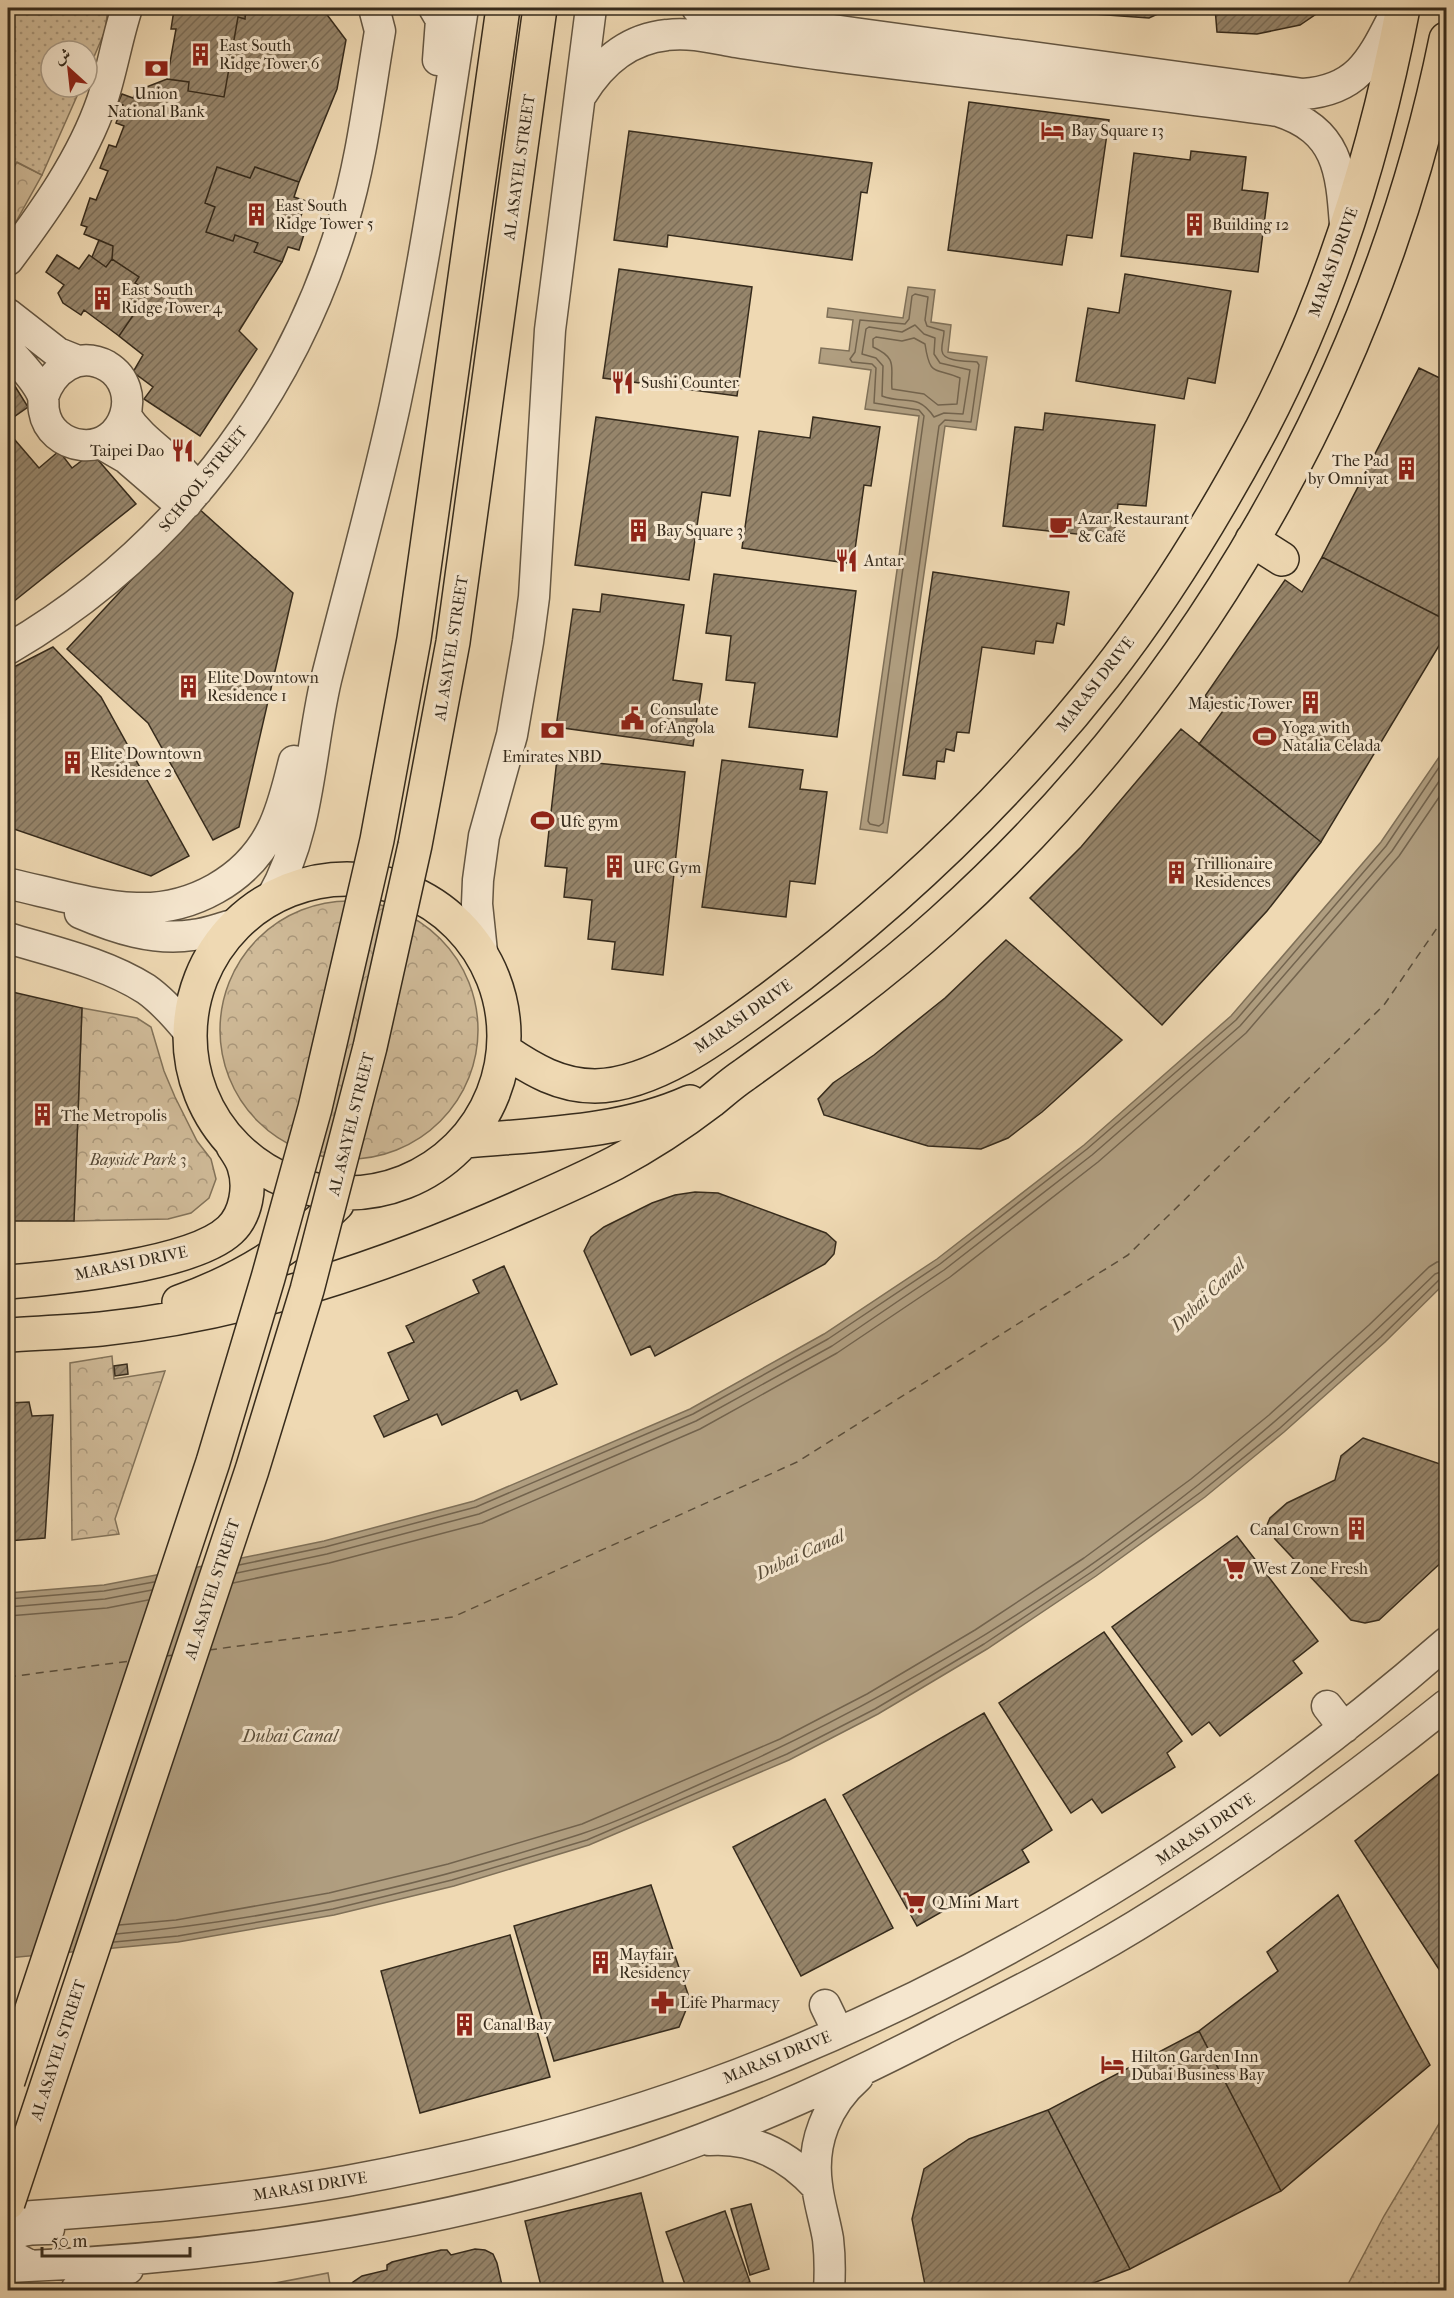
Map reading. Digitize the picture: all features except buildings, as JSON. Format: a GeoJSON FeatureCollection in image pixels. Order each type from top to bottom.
{"type":"FeatureCollection","features":[{"type":"Feature","properties":{"kind":"main road"},"geometry":{"type":"LineString","coordinates":[[8,2081],[213,1462],[268,1278],[315,1108],[377,840],[414,639],[503,8]]}},
{"type":"Feature","properties":{"kind":"main road","name":"AL ASAYEL STREET"},"geometry":{"type":"LineString","coordinates":[[8,2203],[252,1470],[307,1290],[370,1047],[413,857],[456,623],[540,8]]}},
{"type":"Feature","properties":{"kind":"main road","name":"MARASI DRIVE"},"geometry":{"type":"LineString","coordinates":[[505,1051],[548,1077],[573,1084],[599,1086],[624,1081],[675,1061],[721,1034],[795,980],[892,900],[960,837],[1053,738],[1106,674],[1192,548],[1257,436],[1294,362],[1346,231],[1380,113],[1403,8]]}},
{"type":"Feature","properties":{"kind":"main road"},"geometry":{"type":"LineString","coordinates":[[8,1335],[102,1329],[234,1306],[307,1287],[408,1254],[488,1221],[620,1160],[682,1122],[739,1078],[801,1035],[895,962],[967,898],[1035,830],[1078,782],[1159,681],[1197,629],[1296,463],[1324,405],[1374,287],[1396,226],[1428,123],[1446,39]]}},
{"type":"Feature","properties":{"kind":"main road"},"geometry":{"type":"LineString","coordinates":[[1252,540],[1282,559]]}},
{"type":"Feature","properties":{"kind":"main road"},"geometry":{"type":"LineString","coordinates":[[349,878],[388,883],[425,898],[457,921],[482,951],[502,999],[505,1051],[493,1099],[466,1141],[432,1170],[391,1188],[347,1194],[305,1188],[266,1172],[233,1146],[214,1121],[200,1093],[191,1063],[189,1032],[194,998],[205,967],[230,926],[273,897],[309,883],[349,878]]}},
{"type":"Feature","properties":{"kind":"main road"},"geometry":{"type":"LineString","coordinates":[[466,1141],[592,1129],[623,1123],[683,1105],[739,1078]]}},
{"type":"Feature","properties":{"kind":"main road","name":"MARASI DRIVE"},"geometry":{"type":"LineString","coordinates":[[8,1282],[118,1268],[175,1256],[212,1242],[230,1230],[243,1211],[248,1188],[244,1166],[233,1146]]}},
{"type":"Feature","properties":{"kind":"main road"},"geometry":{"type":"LineString","coordinates":[[70,1330],[165,1307],[206,1292],[235,1278],[282,1251],[316,1225],[347,1194]]}},
{"type":"Feature","properties":{"kind":"street"},"geometry":{"type":"LineString","coordinates":[[8,260],[53,196],[82,145],[102,102],[127,8]]}},
{"type":"Feature","properties":{"kind":"street"},"geometry":{"type":"LineString","coordinates":[[434,8],[441,20],[431,129],[435,192]]}},
{"type":"Feature","properties":{"kind":"street"},"geometry":{"type":"LineString","coordinates":[[273,897],[296,843],[326,683],[395,405],[435,192],[463,8]]}},
{"type":"Feature","properties":{"kind":"street"},"geometry":{"type":"LineString","coordinates":[[697,8],[720,14],[1303,94],[1320,93],[1337,88],[1365,68],[1398,8]]}},
{"type":"Feature","properties":{"kind":"street"},"geometry":{"type":"LineString","coordinates":[[482,951],[477,904],[484,836],[546,598],[548,351],[592,12]]}},
{"type":"Feature","properties":{"kind":"street","name":"SCHOOL STREET"},"geometry":{"type":"LineString","coordinates":[[8,649],[37,632],[95,591],[148,544],[192,497],[244,430],[285,364],[332,257],[353,183],[381,15]]}},
{"type":"Feature","properties":{"kind":"street"},"geometry":{"type":"LineString","coordinates":[[582,94],[593,75],[627,46],[658,36],[691,34],[806,53],[1278,111],[1306,123],[1328,144],[1340,172],[1346,231]]}},
{"type":"Feature","properties":{"kind":"street"},"geometry":{"type":"LineString","coordinates":[[8,314],[58,352],[78,361]]}},
{"type":"Feature","properties":{"kind":"street"},"geometry":{"type":"LineString","coordinates":[[8,350],[43,397]]}},
{"type":"Feature","properties":{"kind":"street"},"geometry":{"type":"LineString","coordinates":[[78,361],[93,361],[106,366],[117,375],[125,387],[128,401],[126,416],[120,428],[100,443],[81,445],[63,440],[47,422],[43,410],[43,397],[54,375],[65,366],[78,361]]}},
{"type":"Feature","properties":{"kind":"street"},"geometry":{"type":"LineString","coordinates":[[126,416],[138,432],[145,456],[170,496],[192,497]]}},
{"type":"Feature","properties":{"kind":"street"},"geometry":{"type":"LineString","coordinates":[[100,443],[118,452],[145,456]]}},
{"type":"Feature","properties":{"kind":"street"},"geometry":{"type":"LineString","coordinates":[[9,884],[93,902],[137,908],[182,902],[206,895],[226,883],[251,860],[271,831],[281,810],[299,745],[326,683]]}},
{"type":"Feature","properties":{"kind":"street"},"geometry":{"type":"LineString","coordinates":[[9,884],[134,932],[162,937],[193,935],[230,926]]}},
{"type":"Feature","properties":{"kind":"street"},"geometry":{"type":"LineString","coordinates":[[8,938],[122,976],[148,990],[189,1032]]}},
{"type":"Feature","properties":{"kind":"street","name":"MARASI DRIVE"},"geometry":{"type":"LineString","coordinates":[[8,2218],[117,2211],[271,2193],[347,2181],[496,2149],[570,2129],[715,2082],[788,2055],[1002,1952],[1140,1873],[1272,1783],[1335,1717],[1398,1685],[1446,1643]]}},
{"type":"Feature","properties":{"kind":"street"},"geometry":{"type":"LineString","coordinates":[[117,2211],[92,2225],[78,2228],[30,2229],[15,2234],[9,2245],[12,2256],[19,2266],[167,2256],[290,2242],[491,2202],[595,2175],[694,2142],[786,2105],[876,2064],[981,2011],[1154,1915],[1305,1814],[1446,1705]]}},
{"type":"Feature","properties":{"kind":"street"},"geometry":{"type":"LineString","coordinates":[[825,2005],[838,2032]]}},
{"type":"Feature","properties":{"kind":"street"},"geometry":{"type":"LineString","coordinates":[[829,2290],[828,2242],[817,2187],[817,2151],[820,2133],[827,2116],[848,2086],[876,2064]]}},
{"type":"Feature","properties":{"kind":"street"},"geometry":{"type":"LineString","coordinates":[[694,2142],[728,2139],[762,2146],[792,2163],[817,2187]]}},
{"type":"Feature","properties":{"kind":"street"},"geometry":{"type":"LineString","coordinates":[[76,2290],[167,2256]]}},
{"type":"Feature","properties":{"kind":"green space"},"geometry":{"type":"Polygon","coordinates":[[[8,8],[108,8],[105,31],[99,45],[99,39],[39,39],[39,99],[76,99],[42,175],[17,162],[8,178],[8,8]]]}},
{"type":"Feature","properties":{"kind":"green space"},"geometry":{"type":"Polygon","coordinates":[[[16,162],[42,175],[13,227],[8,224],[8,178],[16,162]]]}},
{"type":"Feature","properties":{"kind":"green space"},"geometry":{"type":"Polygon","coordinates":[[[349,901],[374,903],[410,916],[431,930],[449,948],[468,981],[476,1005],[478,1030],[476,1055],[463,1091],[449,1112],[431,1130],[398,1149],[374,1157],[349,1159],[324,1157],[288,1144],[267,1130],[249,1112],[230,1079],[222,1055],[220,1030],[222,1005],[235,969],[249,948],[267,930],[300,911],[324,903],[349,901]]]}},
{"type":"Feature","properties":{"kind":"green space","name":"Bayside Park 3"},"geometry":{"type":"Polygon","coordinates":[[[82,1008],[137,1018],[151,1027],[164,1071],[175,1097],[197,1141],[211,1159],[216,1179],[209,1198],[191,1213],[168,1219],[74,1221],[82,1008]]]}},
{"type":"Feature","properties":{"kind":"green space"},"geometry":{"type":"Polygon","coordinates":[[[112,1356],[114,1379],[165,1371],[115,1519],[119,1534],[72,1540],[70,1363],[112,1356]]]}},
{"type":"Feature","properties":{"kind":"green space"},"geometry":{"type":"Polygon","coordinates":[[[1446,2112],[1446,2290],[1345,2290],[1384,2216],[1446,2112]]]}},
{"type":"Feature","properties":{"kind":"green space"},"geometry":{"type":"Polygon","coordinates":[[[328,2273],[331,2290],[239,2290],[328,2273]]]}},
{"type":"Feature","properties":{"kind":"water"},"geometry":{"type":"Polygon","coordinates":[[[908,287],[935,290],[931,322],[951,325],[948,352],[987,357],[976,430],[945,426],[887,833],[860,829],[919,416],[865,409],[871,370],[819,363],[821,348],[849,351],[853,320],[827,317],[828,308],[903,318],[908,287]]]}},
{"type":"Feature","properties":{"kind":"water","name":"Dubai Canal"},"geometry":{"type":"Polygon","coordinates":[[[1446,747],[1446,1282],[1385,1342],[1284,1432],[1205,1497],[1096,1576],[987,1649],[878,1714],[789,1760],[589,1845],[454,1886],[334,1915],[178,1942],[8,1958],[8,1593],[104,1585],[198,1567],[324,1541],[474,1501],[690,1409],[824,1334],[937,1259],[1084,1145],[1231,1016],[1381,842],[1446,747]]]}},
{"type":"Feature","properties":{"kind":"ferry route"},"geometry":{"type":"LineString","coordinates":[[209,1650],[453,1617],[797,1462],[1128,1255],[1384,1005],[1446,915]]}},
{"type":"Feature","properties":{"kind":"ferry route"},"geometry":{"type":"LineString","coordinates":[[165,1656],[175,1655]]}},
{"type":"Feature","properties":{"kind":"ferry route"},"geometry":{"type":"LineString","coordinates":[[8,1677],[130,1661]]}},
{"type":"Feature","properties":{"kind":"place","name":"East South Ridge Tower 6"},"geometry":{"type":"Point","coordinates":[201,54]}},
{"type":"Feature","properties":{"kind":"place","name":"Union National Bank"},"geometry":{"type":"Point","coordinates":[156,68]}},
{"type":"Feature","properties":{"kind":"place","name":"Bay Square 13"},"geometry":{"type":"Point","coordinates":[1053,130]}},
{"type":"Feature","properties":{"kind":"place","name":"East South Ridge Tower 5"},"geometry":{"type":"Point","coordinates":[257,214]}},
{"type":"Feature","properties":{"kind":"place","name":"Building 12"},"geometry":{"type":"Point","coordinates":[1194,224]}},
{"type":"Feature","properties":{"kind":"place","name":"East South Ridge Tower 4"},"geometry":{"type":"Point","coordinates":[103,298]}},
{"type":"Feature","properties":{"kind":"place","name":"Sushi Counter"},"geometry":{"type":"Point","coordinates":[623,382]}},
{"type":"Feature","properties":{"kind":"place","name":"Taipei Dao"},"geometry":{"type":"Point","coordinates":[182,450]}},
{"type":"Feature","properties":{"kind":"place","name":"The Pad by Omniyat"},"geometry":{"type":"Point","coordinates":[1407,469]}},
{"type":"Feature","properties":{"kind":"place","name":"Azar Restaurant & Café"},"geometry":{"type":"Point","coordinates":[1060,527]}},
{"type":"Feature","properties":{"kind":"place","name":"Bay Square 3"},"geometry":{"type":"Point","coordinates":[638,530]}},
{"type":"Feature","properties":{"kind":"place","name":"Antar"},"geometry":{"type":"Point","coordinates":[846,560]}},
{"type":"Feature","properties":{"kind":"place","name":"Elite Downtown Residence 1"},"geometry":{"type":"Point","coordinates":[189,686]}},
{"type":"Feature","properties":{"kind":"place","name":"Majestic Tower"},"geometry":{"type":"Point","coordinates":[1310,703]}},
{"type":"Feature","properties":{"kind":"place","name":"Consulate of Angola"},"geometry":{"type":"Point","coordinates":[632,718]}},
{"type":"Feature","properties":{"kind":"place","name":"Emirates NBD"},"geometry":{"type":"Point","coordinates":[552,731]}},
{"type":"Feature","properties":{"kind":"place","name":"Yoga with Natalia Celada"},"geometry":{"type":"Point","coordinates":[1264,736]}},
{"type":"Feature","properties":{"kind":"place","name":"Elite Downtown Residence 2"},"geometry":{"type":"Point","coordinates":[72,762]}},
{"type":"Feature","properties":{"kind":"place","name":"Ufc gym"},"geometry":{"type":"Point","coordinates":[542,821]}},
{"type":"Feature","properties":{"kind":"place","name":"UFC Gym"},"geometry":{"type":"Point","coordinates":[615,867]}},
{"type":"Feature","properties":{"kind":"place","name":"Trillionaire Residences"},"geometry":{"type":"Point","coordinates":[1176,872]}},
{"type":"Feature","properties":{"kind":"place","name":"The Metropolis"},"geometry":{"type":"Point","coordinates":[43,1115]}},
{"type":"Feature","properties":{"kind":"place","name":"Canal Crown"},"geometry":{"type":"Point","coordinates":[1357,1529]}},
{"type":"Feature","properties":{"kind":"place","name":"West Zone Fresh"},"geometry":{"type":"Point","coordinates":[1235,1568]}},
{"type":"Feature","properties":{"kind":"place","name":"Q Mini Mart"},"geometry":{"type":"Point","coordinates":[914,1902]}},
{"type":"Feature","properties":{"kind":"place","name":"Mayfair Residency"},"geometry":{"type":"Point","coordinates":[601,1963]}},
{"type":"Feature","properties":{"kind":"place","name":"Life Pharmacy"},"geometry":{"type":"Point","coordinates":[662,2002]}},
{"type":"Feature","properties":{"kind":"place","name":"Canal Bay"},"geometry":{"type":"Point","coordinates":[465,2024]}},
{"type":"Feature","properties":{"kind":"place","name":"Hilton Garden Inn Dubai Business Bay"},"geometry":{"type":"Point","coordinates":[1113,2065]}}]}
